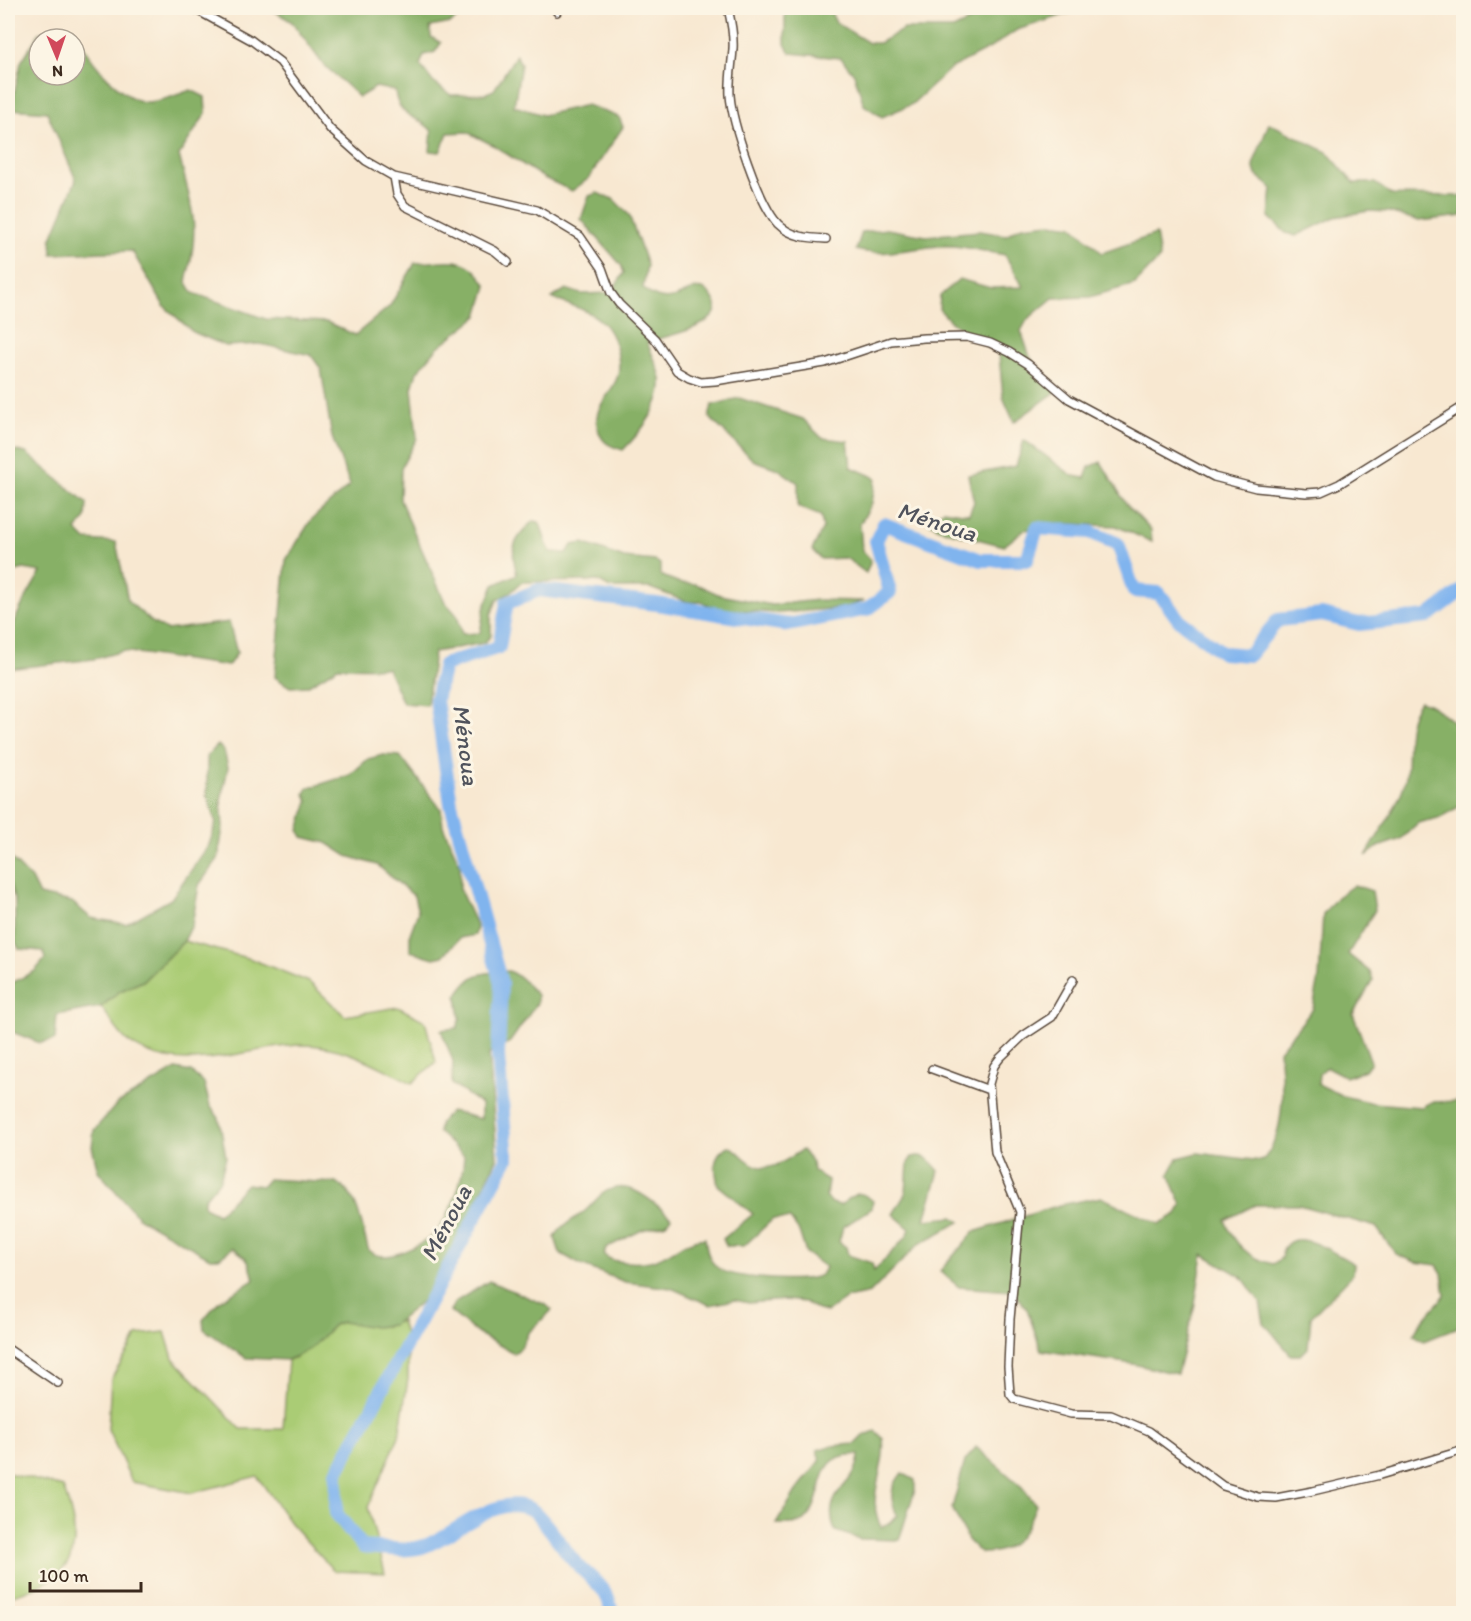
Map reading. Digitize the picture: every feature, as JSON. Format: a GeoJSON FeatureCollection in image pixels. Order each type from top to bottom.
{"type":"FeatureCollection","features":[{"type":"Feature","properties":{"kind":"street"},"geometry":{"type":"LineString","coordinates":[[193,8],[268,51],[280,62],[324,122],[349,149],[394,177],[407,178],[537,210],[580,236],[593,252],[615,299],[654,339],[677,371],[701,382],[825,363],[891,341],[966,338],[990,343],[1009,352],[1028,364],[1069,399],[1214,477],[1256,488],[1306,493],[1321,492],[1340,484],[1464,406]]}},
{"type":"Feature","properties":{"kind":"street"},"geometry":{"type":"LineString","coordinates":[[728,8],[733,40],[730,93],[732,108],[765,206],[778,224],[789,232],[805,238],[825,239]]}},
{"type":"Feature","properties":{"kind":"street"},"geometry":{"type":"LineString","coordinates":[[394,177],[397,194],[405,206],[495,251],[508,262]]}},
{"type":"Feature","properties":{"kind":"street"},"geometry":{"type":"LineString","coordinates":[[1073,980],[1052,1017],[1023,1036],[1000,1058],[994,1066],[989,1090],[995,1152],[1019,1208],[1008,1367],[1010,1394],[1014,1399],[1071,1414],[1111,1414],[1149,1431],[1223,1486],[1258,1497],[1276,1498],[1313,1491],[1380,1475],[1464,1450]]}},
{"type":"Feature","properties":{"kind":"street"},"geometry":{"type":"LineString","coordinates":[[932,1069],[989,1090]]}},
{"type":"Feature","properties":{"kind":"street"},"geometry":{"type":"LineString","coordinates":[[8,1349],[58,1383]]}},
{"type":"Feature","properties":{"kind":"green space"},"geometry":{"type":"Polygon","coordinates":[[[270,8],[405,8],[418,17],[449,13],[459,17],[451,23],[430,27],[431,37],[441,43],[435,52],[424,55],[420,65],[433,82],[451,95],[484,94],[494,90],[516,55],[521,64],[514,106],[543,115],[587,105],[619,117],[623,127],[588,179],[572,191],[544,178],[493,145],[467,132],[448,133],[440,152],[430,151],[432,131],[400,107],[395,91],[376,87],[359,97],[322,63],[292,22],[270,8]]]}},
{"type":"Feature","properties":{"kind":"green space"},"geometry":{"type":"Polygon","coordinates":[[[785,8],[829,8],[836,23],[869,43],[879,43],[904,29],[953,29],[981,16],[1017,8],[1085,8],[1017,30],[990,48],[951,68],[912,104],[882,117],[864,105],[854,74],[841,58],[790,53],[785,44],[785,8]]]}},
{"type":"Feature","properties":{"kind":"green space"},"geometry":{"type":"Polygon","coordinates":[[[27,52],[27,87],[87,87],[87,52],[108,78],[137,100],[156,101],[191,90],[205,97],[206,113],[179,155],[193,218],[193,246],[186,281],[193,293],[266,319],[327,322],[355,335],[390,306],[415,263],[457,261],[472,268],[480,275],[487,286],[478,316],[438,347],[417,372],[412,388],[417,438],[401,468],[400,500],[445,602],[457,615],[462,634],[480,633],[484,609],[494,585],[517,574],[513,557],[515,545],[517,539],[533,521],[539,522],[551,552],[567,553],[572,545],[583,543],[624,558],[656,561],[660,564],[660,575],[680,583],[696,584],[720,595],[772,605],[817,600],[864,601],[843,608],[778,613],[717,609],[702,602],[688,602],[650,588],[610,588],[598,581],[522,582],[510,593],[497,600],[491,615],[491,636],[484,643],[434,652],[427,705],[403,703],[387,668],[338,667],[307,686],[290,687],[275,677],[286,560],[311,520],[350,485],[332,437],[321,369],[311,355],[260,344],[226,346],[193,332],[164,306],[132,251],[52,254],[51,240],[76,180],[47,112],[11,109],[21,62],[27,52]]]}},
{"type":"Feature","properties":{"kind":"green space"},"geometry":{"type":"Polygon","coordinates":[[[1269,123],[1327,152],[1354,183],[1375,183],[1392,195],[1463,196],[1463,216],[1419,221],[1389,212],[1369,211],[1335,217],[1296,236],[1286,233],[1269,217],[1272,188],[1256,175],[1253,165],[1269,123]]]}},
{"type":"Feature","properties":{"kind":"green space"},"geometry":{"type":"Polygon","coordinates":[[[597,193],[613,199],[629,215],[647,265],[643,288],[652,295],[664,299],[702,289],[716,303],[716,310],[706,322],[647,342],[660,374],[659,398],[650,418],[623,450],[605,442],[597,424],[599,410],[614,385],[619,371],[614,340],[597,318],[552,298],[566,289],[581,294],[611,293],[624,273],[621,265],[581,219],[589,196],[597,193]]]}},
{"type":"Feature","properties":{"kind":"green space"},"geometry":{"type":"Polygon","coordinates":[[[1050,223],[1073,226],[1102,253],[1156,234],[1160,258],[1135,284],[1090,297],[1053,298],[1027,320],[1021,331],[1030,357],[1057,391],[1014,422],[1003,397],[999,354],[952,323],[939,309],[940,296],[959,279],[991,288],[1023,287],[1005,255],[947,246],[877,253],[856,250],[862,232],[887,229],[926,236],[979,231],[1006,235],[1022,226],[1050,223]]]}},
{"type":"Feature","properties":{"kind":"green space"},"geometry":{"type":"Polygon","coordinates":[[[739,398],[803,419],[822,438],[848,441],[851,467],[876,478],[872,503],[860,524],[862,550],[871,560],[866,573],[846,558],[821,559],[812,550],[823,528],[821,516],[798,507],[798,483],[778,469],[753,460],[709,417],[712,405],[739,398]]]}},
{"type":"Feature","properties":{"kind":"green space"},"geometry":{"type":"Polygon","coordinates":[[[1024,440],[1073,476],[1085,478],[1089,467],[1101,462],[1126,504],[1151,530],[1152,542],[1116,526],[1049,523],[1024,530],[1004,546],[939,529],[928,521],[943,510],[969,514],[974,502],[968,475],[1016,466],[1024,440]]]}},
{"type":"Feature","properties":{"kind":"green space"},"geometry":{"type":"Polygon","coordinates":[[[8,449],[26,453],[87,503],[86,518],[76,530],[86,540],[116,542],[128,601],[152,622],[166,630],[229,622],[237,653],[228,666],[123,651],[94,659],[8,669],[12,629],[41,572],[24,569],[8,573],[8,449]]]}},
{"type":"Feature","properties":{"kind":"green space"},"geometry":{"type":"Polygon","coordinates":[[[1420,701],[1463,728],[1463,804],[1442,817],[1418,823],[1401,839],[1378,847],[1366,856],[1395,807],[1404,786],[1409,728],[1420,701]]]}},
{"type":"Feature","properties":{"kind":"green space"},"geometry":{"type":"Polygon","coordinates":[[[218,745],[224,751],[228,767],[221,801],[223,827],[218,859],[199,885],[192,925],[184,941],[143,981],[120,991],[101,1007],[57,1015],[55,1040],[40,1043],[10,1031],[8,1029],[8,985],[35,971],[45,959],[43,951],[19,949],[15,941],[15,902],[8,878],[8,855],[31,879],[39,895],[72,902],[91,918],[126,924],[171,899],[209,845],[216,823],[207,795],[207,756],[218,745]]]}},
{"type":"Feature","properties":{"kind":"green space"},"geometry":{"type":"Polygon","coordinates":[[[383,755],[400,756],[441,809],[443,826],[460,865],[460,890],[477,927],[475,935],[460,938],[443,956],[434,958],[410,951],[410,934],[418,912],[414,896],[377,865],[347,856],[327,843],[303,837],[299,830],[308,801],[305,794],[308,788],[350,775],[368,759],[383,755]]]}},
{"type":"Feature","properties":{"kind":"green space"},"geometry":{"type":"Polygon","coordinates":[[[1354,885],[1372,891],[1375,910],[1348,954],[1370,972],[1373,980],[1353,1014],[1371,1062],[1365,1070],[1346,1077],[1327,1067],[1319,1074],[1318,1084],[1343,1096],[1373,1103],[1422,1107],[1431,1102],[1463,1101],[1463,1325],[1424,1341],[1414,1335],[1418,1326],[1445,1295],[1442,1273],[1437,1265],[1415,1262],[1396,1254],[1376,1227],[1299,1205],[1255,1205],[1225,1220],[1243,1249],[1264,1261],[1273,1264],[1281,1258],[1285,1247],[1292,1241],[1301,1240],[1324,1247],[1354,1264],[1353,1274],[1311,1317],[1308,1348],[1301,1355],[1291,1355],[1264,1323],[1260,1302],[1242,1277],[1203,1254],[1195,1304],[1177,1374],[1133,1364],[1041,1350],[1027,1309],[1012,1291],[959,1287],[940,1271],[974,1232],[1060,1205],[1101,1197],[1159,1224],[1177,1214],[1182,1205],[1169,1174],[1178,1158],[1198,1153],[1262,1161],[1276,1137],[1279,1123],[1282,1079],[1279,1051],[1313,1009],[1319,978],[1323,914],[1337,897],[1354,885]]]}},
{"type":"Feature","properties":{"kind":"green space"},"geometry":{"type":"Polygon","coordinates":[[[184,941],[251,959],[309,982],[345,1016],[398,1007],[425,1021],[436,1062],[412,1083],[358,1057],[315,1046],[279,1047],[192,1060],[171,1059],[150,1054],[126,1040],[101,1007],[120,991],[143,981],[184,941]]]}},
{"type":"Feature","properties":{"kind":"green space"},"geometry":{"type":"Polygon","coordinates":[[[509,971],[521,978],[537,995],[537,1003],[510,1042],[489,1054],[497,1159],[462,1234],[426,1298],[393,1325],[375,1327],[342,1322],[334,1325],[310,1349],[288,1360],[246,1358],[204,1329],[203,1320],[219,1301],[254,1280],[248,1261],[232,1248],[219,1258],[210,1258],[139,1218],[98,1171],[92,1147],[94,1130],[117,1104],[176,1069],[191,1072],[204,1083],[210,1106],[219,1118],[226,1157],[220,1180],[204,1199],[204,1207],[218,1214],[247,1184],[262,1186],[268,1179],[336,1183],[344,1188],[355,1203],[369,1251],[384,1256],[400,1253],[433,1235],[445,1219],[458,1187],[464,1156],[438,1132],[440,1123],[451,1111],[481,1119],[481,1104],[452,1084],[453,1061],[441,1030],[457,1028],[460,1019],[457,996],[468,982],[484,973],[509,971]]]}},
{"type":"Feature","properties":{"kind":"green space"},"geometry":{"type":"Polygon","coordinates":[[[729,1146],[754,1165],[762,1167],[775,1166],[802,1150],[812,1162],[813,1171],[828,1180],[826,1197],[832,1203],[840,1205],[855,1194],[862,1194],[873,1201],[871,1209],[843,1227],[839,1242],[846,1247],[848,1255],[872,1263],[874,1271],[907,1236],[910,1229],[893,1214],[906,1193],[908,1163],[912,1157],[925,1157],[939,1171],[925,1220],[953,1217],[960,1222],[919,1244],[870,1293],[847,1298],[827,1312],[818,1310],[805,1302],[785,1300],[749,1303],[734,1300],[710,1305],[671,1288],[625,1282],[581,1265],[560,1253],[555,1238],[557,1233],[602,1194],[621,1187],[648,1198],[671,1217],[666,1224],[642,1230],[606,1248],[604,1255],[609,1258],[626,1262],[652,1260],[684,1244],[705,1238],[712,1262],[725,1272],[750,1277],[781,1279],[807,1279],[820,1275],[825,1267],[806,1253],[799,1231],[790,1219],[773,1219],[744,1246],[727,1246],[723,1239],[753,1214],[718,1185],[715,1168],[717,1158],[723,1149],[729,1146]]]}},
{"type":"Feature","properties":{"kind":"green space"},"geometry":{"type":"Polygon","coordinates":[[[489,1281],[546,1305],[552,1310],[528,1333],[521,1348],[514,1353],[477,1333],[450,1311],[455,1302],[489,1281]]]}},
{"type":"Feature","properties":{"kind":"green space"},"geometry":{"type":"Polygon","coordinates":[[[401,1321],[408,1344],[408,1379],[399,1436],[368,1507],[385,1573],[334,1571],[290,1523],[257,1476],[192,1493],[132,1482],[108,1429],[111,1379],[138,1335],[165,1332],[173,1358],[241,1429],[283,1429],[288,1360],[304,1352],[335,1324],[348,1322],[384,1326],[401,1321]]]}},
{"type":"Feature","properties":{"kind":"green space"},"geometry":{"type":"Polygon","coordinates":[[[875,1431],[883,1438],[875,1504],[881,1527],[890,1523],[897,1515],[892,1493],[898,1478],[902,1473],[915,1480],[915,1490],[899,1540],[860,1539],[835,1531],[832,1506],[857,1466],[859,1455],[843,1456],[832,1461],[826,1470],[815,1505],[809,1515],[798,1523],[776,1524],[796,1491],[820,1461],[817,1450],[830,1446],[855,1444],[863,1436],[875,1431]]]}},
{"type":"Feature","properties":{"kind":"green space"},"geometry":{"type":"Polygon","coordinates":[[[976,1447],[1022,1487],[1036,1505],[1017,1540],[1002,1550],[981,1553],[968,1540],[952,1508],[965,1461],[976,1447]]]}},
{"type":"Feature","properties":{"kind":"green space"},"geometry":{"type":"Polygon","coordinates":[[[8,1473],[63,1487],[74,1528],[74,1545],[70,1559],[62,1570],[32,1589],[9,1596],[8,1473]]]}},
{"type":"Feature","properties":{"kind":"waterway","name":"Ménoua"},"geometry":{"type":"LineString","coordinates":[[612,1614],[603,1590],[579,1567],[532,1510],[519,1506],[506,1506],[492,1510],[427,1545],[404,1549],[363,1547],[336,1513],[337,1472],[507,1159],[498,1055],[501,983],[451,804],[436,700],[444,665],[499,647],[507,603],[539,590],[657,604],[788,625],[868,609],[890,592],[876,541],[884,524],[981,560],[1027,560],[1037,528],[1090,532],[1118,544],[1134,591],[1159,593],[1179,620],[1223,653],[1249,655],[1278,620],[1322,615],[1359,624],[1427,617],[1464,589]]}}]}
